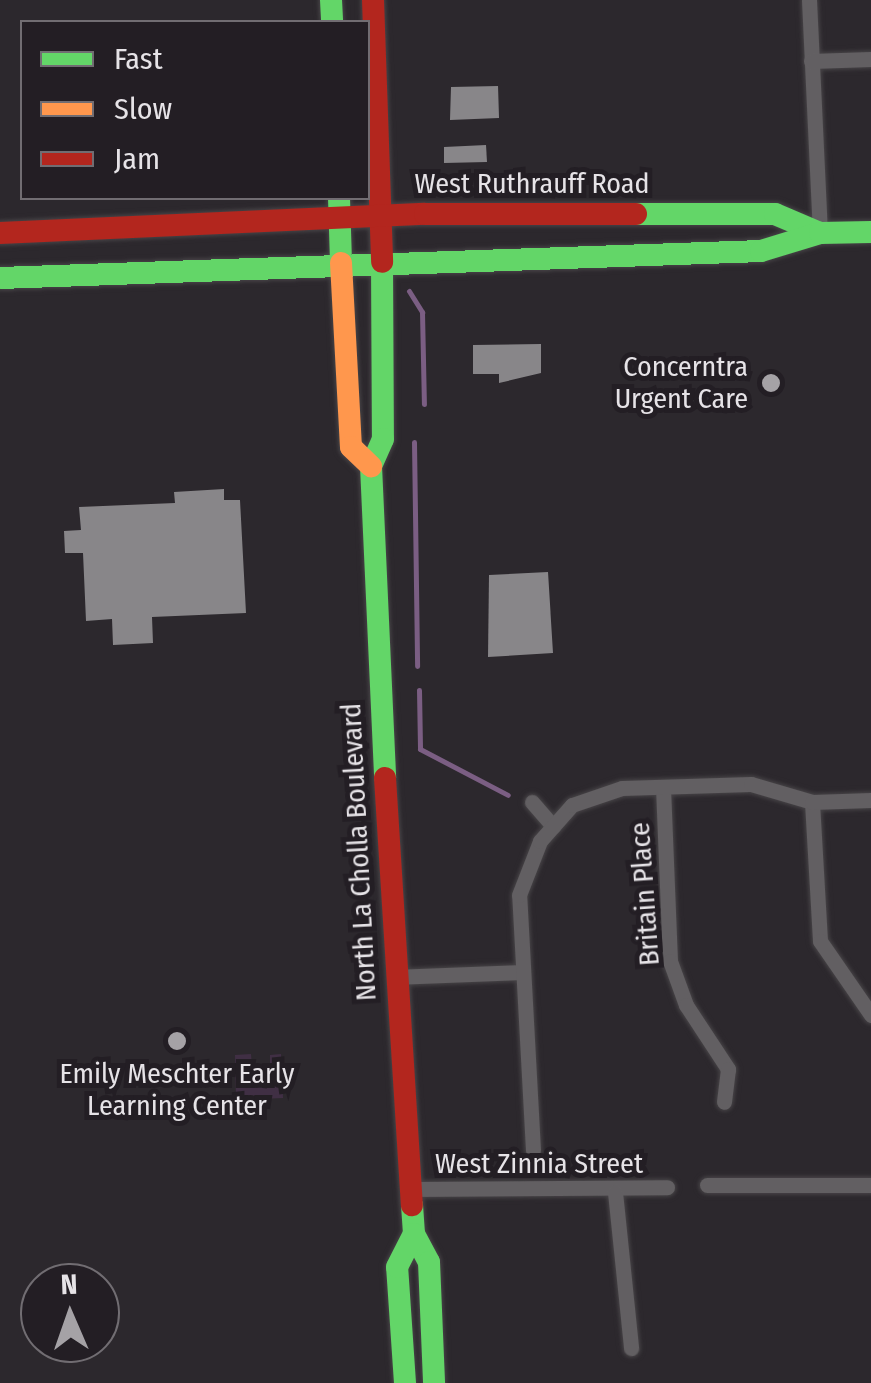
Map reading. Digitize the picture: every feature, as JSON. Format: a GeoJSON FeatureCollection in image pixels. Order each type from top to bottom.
{"type":"FeatureCollection","features":[{"type":"Feature","properties":{"kind":"main road","name":"North La Cholla Boulevard"},"geometry":{"type":"LineString","coordinates":[[373,0],[381,215],[383,439],[372,466],[394,977],[414,1234],[429,1262],[434,1383]]}},
{"type":"Feature","properties":{"kind":"main road","name":"North La Cholla Boulevard"},"geometry":{"type":"LineString","coordinates":[[339,207],[351,447],[372,466]]}},
{"type":"Feature","properties":{"kind":"main road","name":"West Ruthrauff Road"},"geometry":{"type":"LineString","coordinates":[[0,233],[339,207],[381,215],[775,214],[820,232]]}},
{"type":"Feature","properties":{"kind":"main road","name":"West Ruthrauff Road"},"geometry":{"type":"LineString","coordinates":[[0,278],[761,251],[820,232],[871,232]]}},
{"type":"Feature","properties":{"kind":"main road","name":"North La Cholla Boulevard"},"geometry":{"type":"LineString","coordinates":[[405,1383],[397,1267],[414,1234]]}},
{"type":"Feature","properties":{"kind":"street"},"geometry":{"type":"LineString","coordinates":[[809,0],[820,232]]}},
{"type":"Feature","properties":{"kind":"street"},"geometry":{"type":"LineString","coordinates":[[811,61],[871,59]]}},
{"type":"Feature","properties":{"kind":"street"},"geometry":{"type":"LineString","coordinates":[[533,1150],[519,895],[553,826],[572,805],[622,788],[751,784],[812,802],[871,800]]}},
{"type":"Feature","properties":{"kind":"street","name":"Britain Place"},"geometry":{"type":"LineString","coordinates":[[664,787],[670,961],[686,1005],[728,1069],[724,1102]]}},
{"type":"Feature","properties":{"kind":"street"},"geometry":{"type":"LineString","coordinates":[[532,802],[553,826]]}},
{"type":"Feature","properties":{"kind":"street"},"geometry":{"type":"LineString","coordinates":[[812,802],[820,941],[871,1016]]}},
{"type":"Feature","properties":{"kind":"street"},"geometry":{"type":"LineString","coordinates":[[394,977],[522,972]]}},
{"type":"Feature","properties":{"kind":"street"},"geometry":{"type":"LineString","coordinates":[[708,1185],[871,1184]]}},
{"type":"Feature","properties":{"kind":"street","name":"West Zinnia Street"},"geometry":{"type":"LineString","coordinates":[[411,1189],[615,1192],[666,1187]]}},
{"type":"Feature","properties":{"kind":"street"},"geometry":{"type":"LineString","coordinates":[[615,1192],[631,1348]]}},
{"type":"Feature","properties":{"kind":"shaded area"},"geometry":{"type":"Polygon","coordinates":[[[251,1054],[252,1067],[270,1066],[270,1055],[281,1054],[283,1098],[236,1100],[235,1055],[251,1054]]]}},
{"type":"Feature","properties":{"kind":"building"},"geometry":{"type":"Polygon","coordinates":[[[498,86],[499,118],[450,120],[451,87],[498,86]]]}},
{"type":"Feature","properties":{"kind":"building"},"geometry":{"type":"Polygon","coordinates":[[[486,145],[487,162],[444,163],[444,147],[486,145]]]}},
{"type":"Feature","properties":{"kind":"building"},"geometry":{"type":"Polygon","coordinates":[[[541,344],[541,373],[499,383],[499,374],[473,374],[473,345],[541,344]]]}},
{"type":"Feature","properties":{"kind":"building"},"geometry":{"type":"Polygon","coordinates":[[[224,489],[224,500],[240,500],[246,613],[152,617],[153,643],[113,645],[112,619],[86,621],[83,553],[65,553],[64,531],[81,530],[79,507],[175,503],[174,492],[224,489]]]}},
{"type":"Feature","properties":{"kind":"building"},"geometry":{"type":"Polygon","coordinates":[[[548,572],[553,653],[488,657],[489,575],[548,572]]]}},
{"type":"Feature","properties":{"kind":"waterway"},"geometry":{"type":"LineString","coordinates":[[409,291],[422,312],[424,404]]}},
{"type":"Feature","properties":{"kind":"waterway"},"geometry":{"type":"LineString","coordinates":[[414,442],[417,666]]}},
{"type":"Feature","properties":{"kind":"waterway"},"geometry":{"type":"LineString","coordinates":[[419,690],[420,749],[508,795]]}},
{"type":"Feature","properties":{"kind":"traffic: fast"},"geometry":{"type":"LineString","coordinates":[[331,0],[332,20]]}},
{"type":"Feature","properties":{"kind":"traffic: fast"},"geometry":{"type":"LineString","coordinates":[[339,200],[341,263]]}},
{"type":"Feature","properties":{"kind":"traffic: fast"},"geometry":{"type":"LineString","coordinates":[[636,214],[775,214],[820,233]]}},
{"type":"Feature","properties":{"kind":"traffic: fast"},"geometry":{"type":"LineString","coordinates":[[0,278],[761,251],[820,233],[871,232]]}},
{"type":"Feature","properties":{"kind":"traffic: fast"},"geometry":{"type":"LineString","coordinates":[[382,262],[383,439],[371,466],[385,778]]}},
{"type":"Feature","properties":{"kind":"traffic: fast"},"geometry":{"type":"LineString","coordinates":[[412,1205],[414,1234],[429,1262],[434,1383]]}},
{"type":"Feature","properties":{"kind":"traffic: fast"},"geometry":{"type":"LineString","coordinates":[[405,1383],[397,1267],[414,1234]]}},
{"type":"Feature","properties":{"kind":"traffic: slow"},"geometry":{"type":"LineString","coordinates":[[341,263],[351,447],[371,466]]}},
{"type":"Feature","properties":{"kind":"traffic: jam"},"geometry":{"type":"LineString","coordinates":[[373,0],[382,262]]}},
{"type":"Feature","properties":{"kind":"traffic: jam"},"geometry":{"type":"LineString","coordinates":[[0,233],[425,214],[636,214]]}},
{"type":"Feature","properties":{"kind":"traffic: jam"},"geometry":{"type":"LineString","coordinates":[[385,778],[412,1205]]}},
{"type":"Feature","properties":{"kind":"place","name":"Concerntra Urgent Care"},"geometry":{"type":"Point","coordinates":[771,383]}},
{"type":"Feature","properties":{"kind":"place","name":"Emily Meschter Early Learning Center"},"geometry":{"type":"Point","coordinates":[177,1041]}}]}
